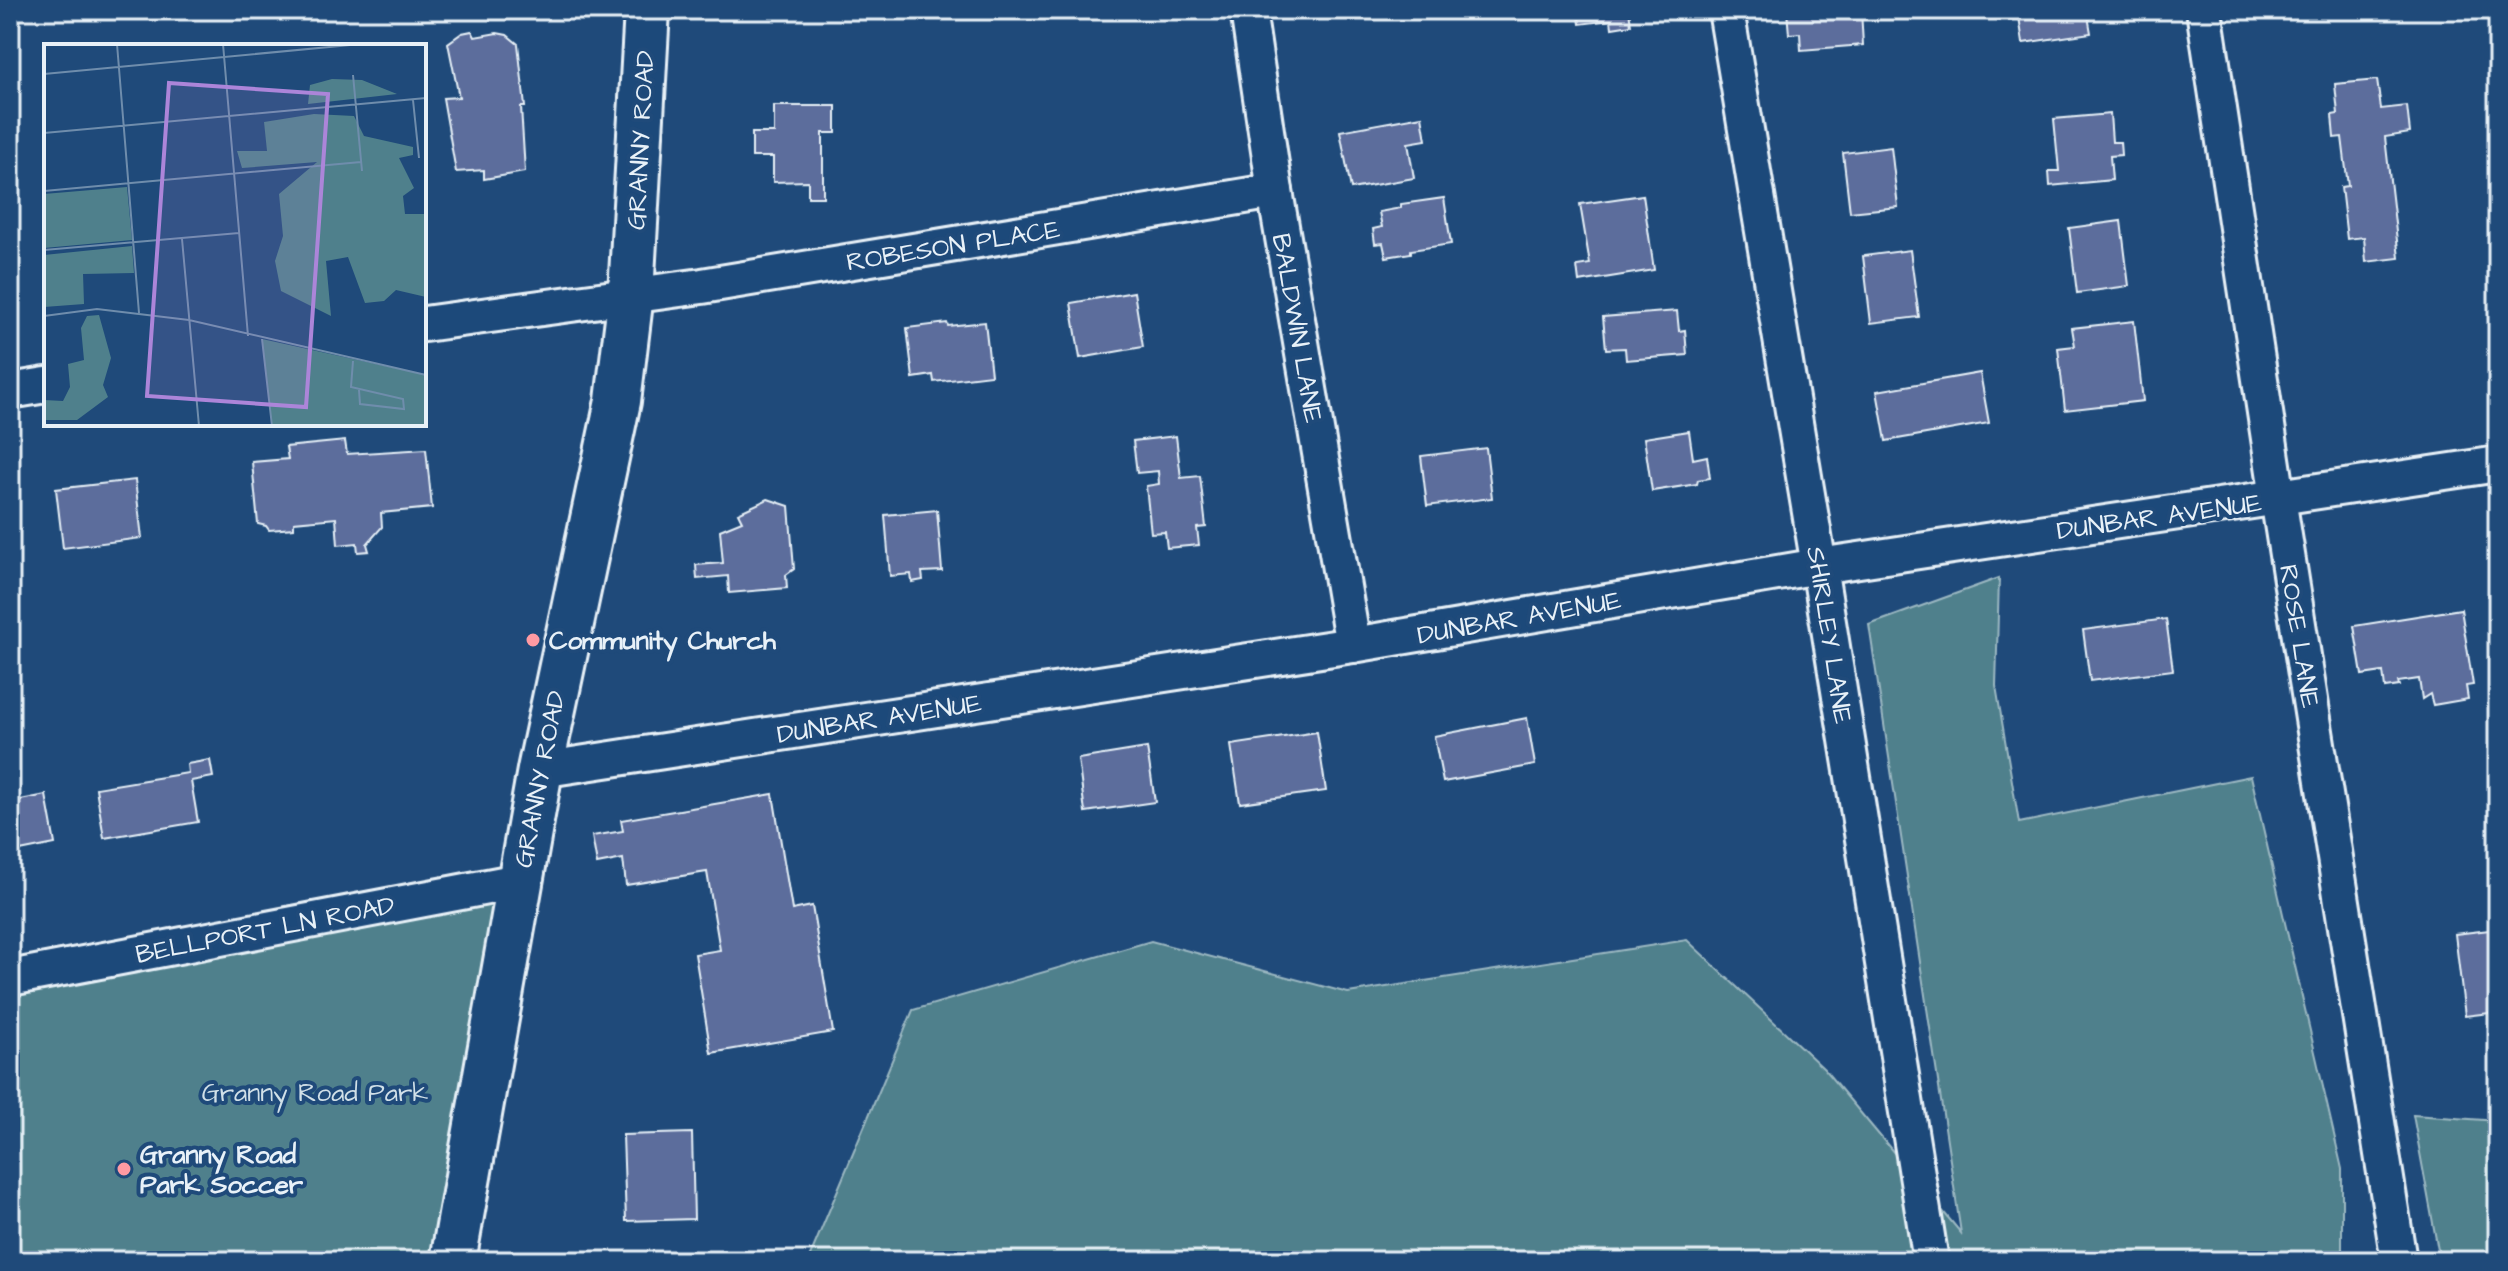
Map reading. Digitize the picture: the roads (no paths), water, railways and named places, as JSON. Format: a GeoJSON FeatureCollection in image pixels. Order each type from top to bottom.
{"type":"FeatureCollection","features":[{"type":"Feature","properties":{"kind":"street","name":"GRANNY ROAD"},"geometry":{"type":"LineString","coordinates":[[453,1261],[540,770],[618,401],[631,294],[647,10]]}},
{"type":"Feature","properties":{"kind":"street","name":"BALDWIN LANE"},"geometry":{"type":"LineString","coordinates":[[1248,10],[1275,191],[1353,645]]}},
{"type":"Feature","properties":{"kind":"street","name":"SHIRLEY LANE"},"geometry":{"type":"LineString","coordinates":[[1726,10],[1931,1261]]}},
{"type":"Feature","properties":{"kind":"street","name":"ROSE LANE"},"geometry":{"type":"LineString","coordinates":[[2204,10],[2399,1261]]}},
{"type":"Feature","properties":{"kind":"street","name":"ROBESON PLACE"},"geometry":{"type":"LineString","coordinates":[[426,324],[702,286],[1275,191]]}},
{"type":"Feature","properties":{"kind":"street"},"geometry":{"type":"LineString","coordinates":[[10,391],[44,385]]}},
{"type":"Feature","properties":{"kind":"street","name":"DUNBAR AVENUE"},"geometry":{"type":"LineString","coordinates":[[540,770],[1353,645],[1819,566],[2498,464]]}},
{"type":"Feature","properties":{"kind":"street","name":"BELLPORT LN ROAD"},"geometry":{"type":"LineString","coordinates":[[10,978],[519,881]]}},
{"type":"Feature","properties":{"kind":"place","name":"Community Church"},"geometry":{"type":"Point","coordinates":[533,640]}},
{"type":"Feature","properties":{"kind":"place","name":"Granny Road Park Soccer"},"geometry":{"type":"Point","coordinates":[124,1169]}},
{"type":"Feature","properties":{"kind":"park label","name":"Granny Road Park"},"geometry":{"type":"Point","coordinates":[315,1092]}}]}
